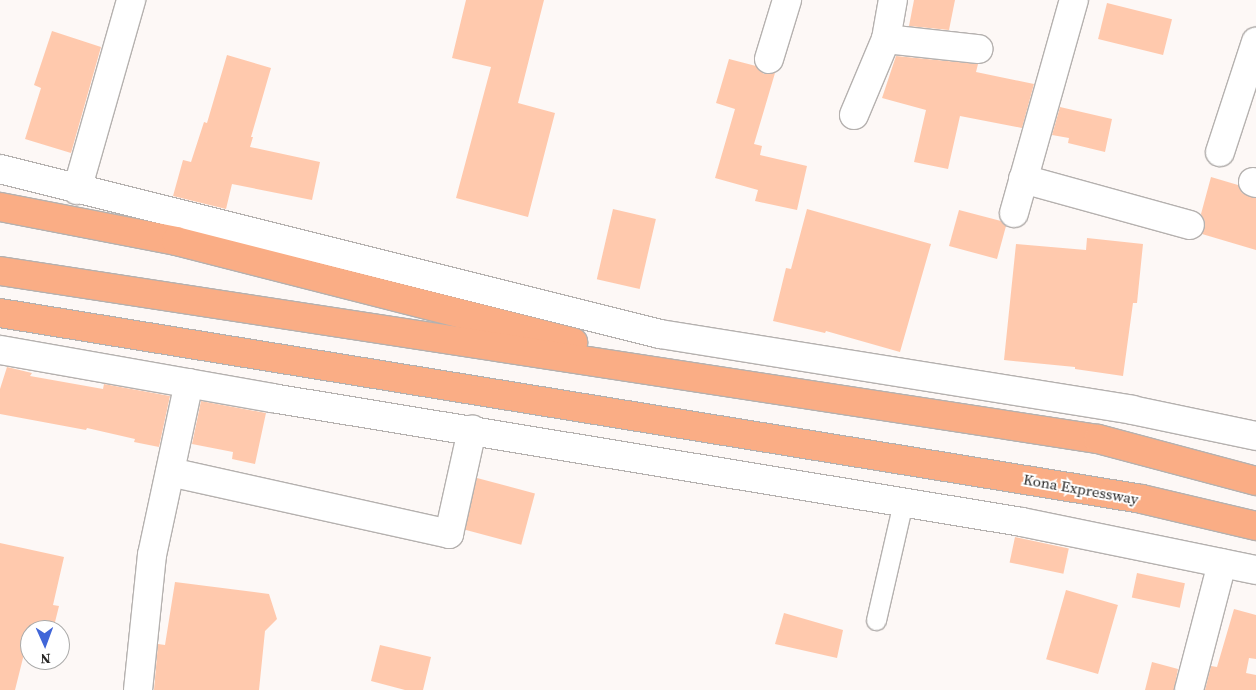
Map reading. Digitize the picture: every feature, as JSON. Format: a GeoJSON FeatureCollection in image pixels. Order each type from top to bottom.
{"type":"FeatureCollection","features":[{"type":"Feature","properties":{"kind":"highway"},"geometry":{"type":"LineString","coordinates":[[0,207],[176,241],[727,382]]}},
{"type":"Feature","properties":{"kind":"highway"},"geometry":{"type":"LineString","coordinates":[[0,271],[1098,438],[1256,481]]}},
{"type":"Feature","properties":{"kind":"highway","name":"Kona Expressway"},"geometry":{"type":"LineString","coordinates":[[0,312],[1142,499],[1256,526]]}},
{"type":"Feature","properties":{"kind":"street"},"geometry":{"type":"LineString","coordinates":[[77,190],[131,0]]}},
{"type":"Feature","properties":{"kind":"street"},"geometry":{"type":"LineString","coordinates":[[769,59],[786,0]]}},
{"type":"Feature","properties":{"kind":"street"},"geometry":{"type":"LineString","coordinates":[[854,115],[886,40],[893,0]]}},
{"type":"Feature","properties":{"kind":"street"},"geometry":{"type":"LineString","coordinates":[[1014,214],[1074,0]]}},
{"type":"Feature","properties":{"kind":"street"},"geometry":{"type":"LineString","coordinates":[[886,40],[978,49]]}},
{"type":"Feature","properties":{"kind":"street"},"geometry":{"type":"LineString","coordinates":[[1220,152],[1256,42]]}},
{"type":"Feature","properties":{"kind":"street"},"geometry":{"type":"LineString","coordinates":[[0,169],[77,190],[660,334],[1132,410],[1256,436]]}},
{"type":"Feature","properties":{"kind":"street"},"geometry":{"type":"LineString","coordinates":[[1023,179],[1190,225]]}},
{"type":"Feature","properties":{"kind":"street"},"geometry":{"type":"LineString","coordinates":[[0,350],[1022,522],[1256,570]]}},
{"type":"Feature","properties":{"kind":"street"},"geometry":{"type":"LineString","coordinates":[[138,690],[152,554],[189,383]]}},
{"type":"Feature","properties":{"kind":"street"},"geometry":{"type":"LineString","coordinates":[[170,472],[448,534],[472,430]]}},
{"type":"Feature","properties":{"kind":"street"},"geometry":{"type":"LineString","coordinates":[[1189,690],[1222,563]]}},
{"type":"Feature","properties":{"kind":"lane"},"geometry":{"type":"LineString","coordinates":[[876,620],[903,502]]}},
{"type":"Feature","properties":{"kind":"building"},"geometry":{"type":"Polygon","coordinates":[[[466,0],[544,0],[518,103],[555,113],[528,217],[456,198],[491,67],[452,58],[466,0]]]}},
{"type":"Feature","properties":{"kind":"building"},"geometry":{"type":"Polygon","coordinates":[[[914,0],[955,0],[949,30],[909,26],[914,0]]]}},
{"type":"Feature","properties":{"kind":"building"},"geometry":{"type":"Polygon","coordinates":[[[1107,3],[1172,19],[1163,55],[1098,39],[1107,3]]]}},
{"type":"Feature","properties":{"kind":"building"},"geometry":{"type":"Polygon","coordinates":[[[52,31],[101,47],[71,153],[25,139],[41,88],[34,85],[52,31]]]}},
{"type":"Feature","properties":{"kind":"building"},"geometry":{"type":"Polygon","coordinates":[[[227,55],[271,68],[251,137],[253,137],[250,147],[320,162],[312,200],[232,184],[226,209],[173,196],[183,160],[191,162],[204,122],[207,123],[227,55]]]}},
{"type":"Feature","properties":{"kind":"building"},"geometry":{"type":"Polygon","coordinates":[[[896,56],[978,64],[976,72],[1034,84],[1022,128],[960,116],[948,169],[914,162],[926,110],[882,98],[896,56]]]}},
{"type":"Feature","properties":{"kind":"building"},"geometry":{"type":"Polygon","coordinates":[[[729,59],[756,66],[764,74],[775,73],[754,144],[762,146],[760,155],[807,166],[797,210],[755,201],[758,190],[715,178],[735,109],[716,103],[729,59]]]}},
{"type":"Feature","properties":{"kind":"building"},"geometry":{"type":"Polygon","coordinates":[[[1060,107],[1112,119],[1105,152],[1068,143],[1069,138],[1052,135],[1060,107]]]}},
{"type":"Feature","properties":{"kind":"building"},"geometry":{"type":"Polygon","coordinates":[[[1211,177],[1238,185],[1242,193],[1256,198],[1256,250],[1202,234],[1205,222],[1201,214],[1211,177]]]}},
{"type":"Feature","properties":{"kind":"building"},"geometry":{"type":"Polygon","coordinates":[[[613,209],[656,219],[640,289],[597,279],[613,209]]]}},
{"type":"Feature","properties":{"kind":"building"},"geometry":{"type":"Polygon","coordinates":[[[807,209],[931,244],[900,352],[826,331],[825,333],[773,321],[786,268],[791,269],[807,209]]]}},
{"type":"Feature","properties":{"kind":"building"},"geometry":{"type":"Polygon","coordinates":[[[959,210],[1001,221],[1006,226],[997,259],[949,246],[959,210]]]}},
{"type":"Feature","properties":{"kind":"building"},"geometry":{"type":"Polygon","coordinates":[[[1087,238],[1143,244],[1137,303],[1133,303],[1123,376],[1075,369],[1075,367],[1004,360],[1016,244],[1086,250],[1087,238]]]}},
{"type":"Feature","properties":{"kind":"building"},"geometry":{"type":"Polygon","coordinates":[[[7,367],[32,373],[30,376],[103,389],[104,384],[170,396],[159,447],[134,442],[135,439],[87,428],[86,430],[0,414],[0,389],[7,367]]]}},
{"type":"Feature","properties":{"kind":"building"},"geometry":{"type":"Polygon","coordinates":[[[201,401],[266,413],[255,464],[232,459],[233,452],[192,444],[201,401]]]}},
{"type":"Feature","properties":{"kind":"building"},"geometry":{"type":"Polygon","coordinates":[[[477,478],[535,494],[521,545],[463,529],[477,478]]]}},
{"type":"Feature","properties":{"kind":"building"},"geometry":{"type":"Polygon","coordinates":[[[1015,537],[1069,548],[1063,574],[1010,562],[1015,537]]]}},
{"type":"Feature","properties":{"kind":"building"},"geometry":{"type":"Polygon","coordinates":[[[0,543],[64,557],[53,605],[59,606],[56,620],[20,620],[20,670],[15,690],[0,690],[0,543]]]}},
{"type":"Feature","properties":{"kind":"building"},"geometry":{"type":"Polygon","coordinates":[[[1137,573],[1185,583],[1180,608],[1132,597],[1137,573]]]}},
{"type":"Feature","properties":{"kind":"building"},"geometry":{"type":"Polygon","coordinates":[[[175,582],[269,594],[277,619],[265,631],[259,690],[154,690],[158,644],[165,645],[175,582]]]}},
{"type":"Feature","properties":{"kind":"building"},"geometry":{"type":"Polygon","coordinates":[[[1066,590],[1118,605],[1098,674],[1046,659],[1066,590]]]}},
{"type":"Feature","properties":{"kind":"building"},"geometry":{"type":"Polygon","coordinates":[[[1234,609],[1256,615],[1256,659],[1249,658],[1246,673],[1256,675],[1256,690],[1205,690],[1211,666],[1217,667],[1234,609]]]}},
{"type":"Feature","properties":{"kind":"building"},"geometry":{"type":"Polygon","coordinates":[[[784,613],[843,630],[837,658],[775,644],[784,613]]]}},
{"type":"Feature","properties":{"kind":"building"},"geometry":{"type":"Polygon","coordinates":[[[380,645],[431,657],[423,690],[405,690],[371,681],[380,645]]]}},
{"type":"Feature","properties":{"kind":"building"},"geometry":{"type":"Polygon","coordinates":[[[1152,662],[1178,669],[1174,690],[1145,690],[1152,662]]]}}]}
